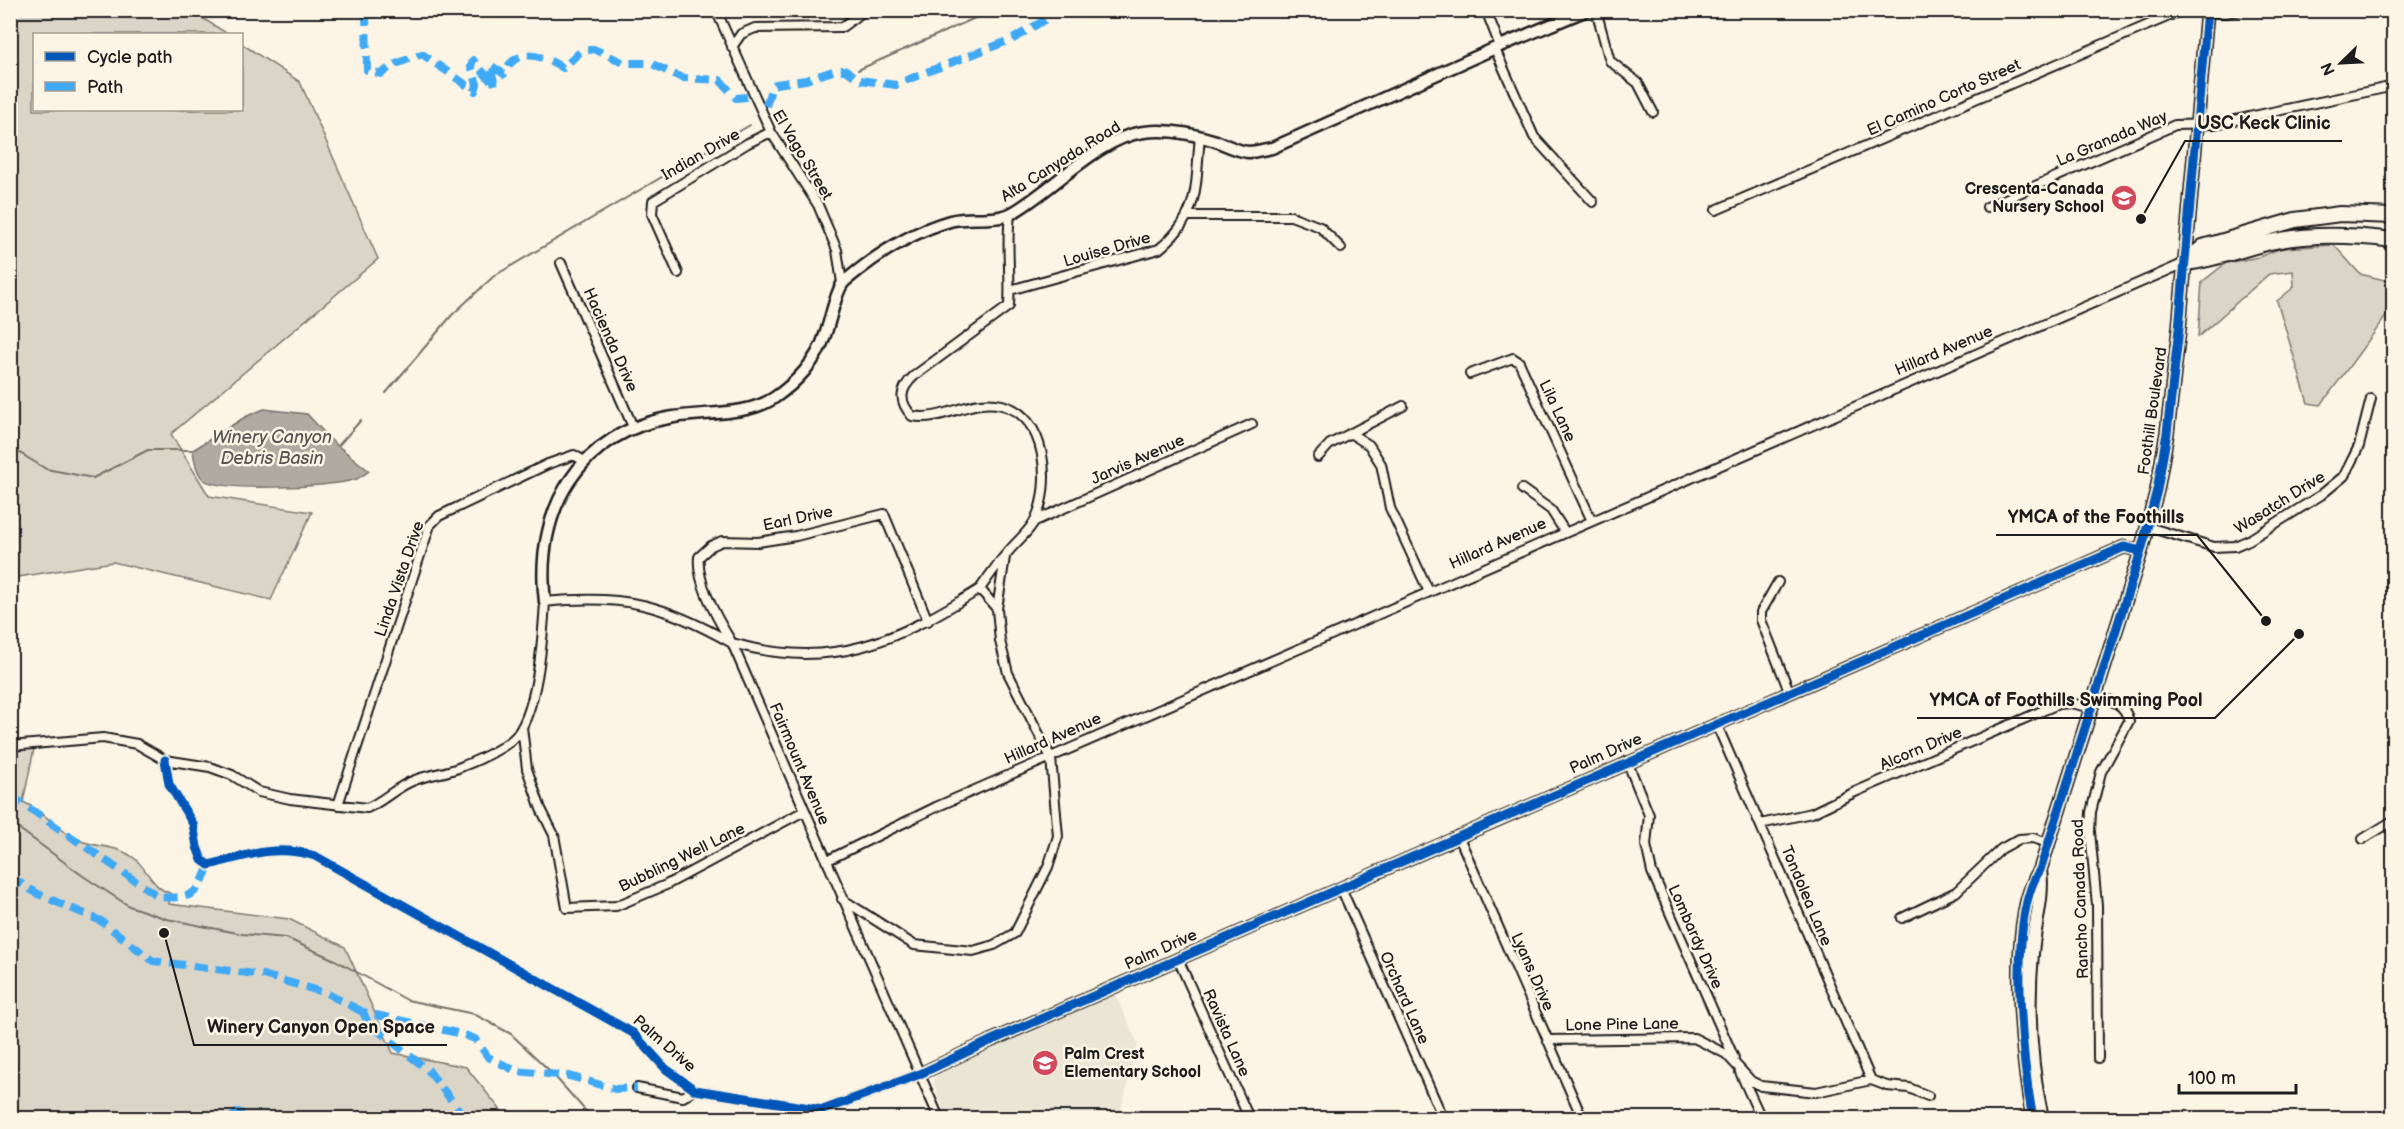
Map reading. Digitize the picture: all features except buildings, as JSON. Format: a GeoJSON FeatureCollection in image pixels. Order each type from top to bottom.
{"type":"FeatureCollection","features":[{"type":"Feature","properties":{"kind":"highway","name":"Hillard Avenue"},"geometry":{"type":"LineString","coordinates":[[2185,263],[2203,247],[2286,222],[2340,214],[2394,216]]}},
{"type":"Feature","properties":{"kind":"highway","name":"Hillard Avenue"},"geometry":{"type":"LineString","coordinates":[[2185,263],[2203,261],[2271,242],[2304,237],[2337,235],[2394,240]]}},
{"type":"Feature","properties":{"kind":"main road","name":"Foothill Boulevard"},"geometry":{"type":"LineString","coordinates":[[2034,1117],[2022,1050],[2020,983],[2028,905],[2034,880],[2040,870],[2141,551],[2167,433],[2185,263],[2206,11]]}},
{"type":"Feature","properties":{"kind":"street","name":"El Vago Street"},"geometry":{"type":"LineString","coordinates":[[716,10],[771,132],[818,206],[837,250],[842,283]]}},
{"type":"Feature","properties":{"kind":"street"},"geometry":{"type":"LineString","coordinates":[[732,47],[741,34],[755,28],[842,27],[865,10]]}},
{"type":"Feature","properties":{"kind":"street"},"geometry":{"type":"LineString","coordinates":[[1486,10],[1498,47],[1534,136],[1593,202]]}},
{"type":"Feature","properties":{"kind":"street","name":"Alta Canyada Road"},"geometry":{"type":"LineString","coordinates":[[842,283],[908,236],[951,221],[1010,215],[1128,135],[1154,130],[1200,136],[1248,152],[1272,148],[1498,47],[1587,10]]}},
{"type":"Feature","properties":{"kind":"street"},"geometry":{"type":"LineString","coordinates":[[1596,10],[1610,61],[1638,83],[1653,112]]}},
{"type":"Feature","properties":{"kind":"street","name":"El Camino Corto Street"},"geometry":{"type":"LineString","coordinates":[[1716,210],[2183,10]]}},
{"type":"Feature","properties":{"kind":"street"},"geometry":{"type":"LineString","coordinates":[[2206,11],[2241,10]]}},
{"type":"Feature","properties":{"kind":"street","name":"La Granada Way"},"geometry":{"type":"LineString","coordinates":[[1987,207],[2175,125],[2216,124],[2394,86]]}},
{"type":"Feature","properties":{"kind":"street","name":"Indian Drive"},"geometry":{"type":"LineString","coordinates":[[678,273],[652,214],[652,201],[748,143],[771,132]]}},
{"type":"Feature","properties":{"kind":"street","name":"Louise Drive"},"geometry":{"type":"LineString","coordinates":[[1010,290],[1159,249],[1175,236],[1190,216],[1194,199],[1200,136]]}},
{"type":"Feature","properties":{"kind":"street"},"geometry":{"type":"LineString","coordinates":[[545,602],[586,599],[636,602],[666,610],[732,643],[807,654],[844,651],[897,636],[928,621],[980,589],[1005,554],[1035,521],[1045,467],[1029,422],[1004,405],[970,404],[928,418],[912,416],[902,401],[901,394],[904,386],[914,376],[1009,306],[1006,244],[1010,215]]}},
{"type":"Feature","properties":{"kind":"street"},"geometry":{"type":"LineString","coordinates":[[1190,216],[1291,216],[1320,228],[1341,248]]}},
{"type":"Feature","properties":{"kind":"street","name":"Hacienda Drive"},"geometry":{"type":"LineString","coordinates":[[561,263],[633,427]]}},
{"type":"Feature","properties":{"kind":"street","name":"Hillard Avenue"},"geometry":{"type":"LineString","coordinates":[[826,861],[936,807],[2185,263]]}},
{"type":"Feature","properties":{"kind":"street"},"geometry":{"type":"LineString","coordinates":[[10,746],[103,738],[137,744],[165,760],[210,767],[232,775],[259,792],[338,805],[367,807],[377,803],[400,786],[466,765],[513,739],[522,727],[542,654],[545,602],[542,566],[546,533],[564,489],[584,461],[633,427],[672,417],[750,408],[771,400],[791,386],[811,364],[825,338],[842,283]]}},
{"type":"Feature","properties":{"kind":"street","name":"Lila Lane"},"geometry":{"type":"LineString","coordinates":[[1470,374],[1513,358],[1519,362],[1592,520]]}},
{"type":"Feature","properties":{"kind":"street","name":"Wasatch Drive"},"geometry":{"type":"LineString","coordinates":[[2148,527],[2214,547],[2235,546],[2249,540],[2321,495],[2344,476],[2359,446],[2372,399]]}},
{"type":"Feature","properties":{"kind":"street"},"geometry":{"type":"LineString","coordinates":[[1318,457],[1330,444],[1403,406]]}},
{"type":"Feature","properties":{"kind":"street","name":"Jarvis Avenue"},"geometry":{"type":"LineString","coordinates":[[1035,521],[1252,424]]}},
{"type":"Feature","properties":{"kind":"street"},"geometry":{"type":"LineString","coordinates":[[1350,433],[1369,445],[1381,464],[1390,508],[1429,592]]}},
{"type":"Feature","properties":{"kind":"street","name":"Linda Vista Drive"},"geometry":{"type":"LineString","coordinates":[[338,805],[430,525],[439,516],[548,464],[574,455],[584,461]]}},
{"type":"Feature","properties":{"kind":"street"},"geometry":{"type":"LineString","coordinates":[[1522,489],[1551,510],[1565,532]]}},
{"type":"Feature","properties":{"kind":"street","name":"Earl Drive"},"geometry":{"type":"LineString","coordinates":[[732,643],[719,623],[699,573],[699,557],[711,546],[722,541],[758,542],[796,536],[884,514],[928,621]]}},
{"type":"Feature","properties":{"kind":"street","name":"Palm Drive"},"geometry":{"type":"LineString","coordinates":[[165,760],[169,784],[193,824],[197,848],[202,860],[209,865],[267,849],[294,850],[315,856],[633,1033],[666,1069],[694,1090],[823,1110],[920,1074],[1458,835],[2124,546],[2141,551]]}},
{"type":"Feature","properties":{"kind":"street"},"geometry":{"type":"LineString","coordinates":[[842,899],[914,945],[973,951],[994,945],[1015,933],[1048,867],[1058,836],[1051,758],[1008,673],[1000,641],[997,609],[1005,554]]}},
{"type":"Feature","properties":{"kind":"street"},"geometry":{"type":"LineString","coordinates":[[1778,582],[1761,612],[1761,620],[1789,691]]}},
{"type":"Feature","properties":{"kind":"street"},"geometry":{"type":"LineString","coordinates":[[980,589],[997,609]]}},
{"type":"Feature","properties":{"kind":"street","name":"Fairmount Avenue"},"geometry":{"type":"LineString","coordinates":[[732,643],[939,1119]]}},
{"type":"Feature","properties":{"kind":"street","name":"Alcorn Drive"},"geometry":{"type":"LineString","coordinates":[[1760,824],[1823,809],[1855,792],[2058,704],[2093,702]]}},
{"type":"Feature","properties":{"kind":"street","name":"Rancho Canada Road"},"geometry":{"type":"LineString","coordinates":[[2093,702],[2119,703],[2124,708],[2129,721],[2102,772],[2091,812],[2090,832],[2097,905],[2098,1058]]}},
{"type":"Feature","properties":{"kind":"street","name":"Tondolea Lane"},"geometry":{"type":"LineString","coordinates":[[1716,723],[1871,1080]]}},
{"type":"Feature","properties":{"kind":"street","name":"Bubbling Well Lane"},"geometry":{"type":"LineString","coordinates":[[522,727],[527,769],[541,809],[554,835],[567,908],[616,906],[666,885],[804,811]]}},
{"type":"Feature","properties":{"kind":"street","name":"Lombardy Drive"},"geometry":{"type":"LineString","coordinates":[[1627,761],[1649,815],[1646,845],[1652,872],[1761,1119]]}},
{"type":"Feature","properties":{"kind":"street"},"geometry":{"type":"LineString","coordinates":[[2363,839],[2394,820]]}},
{"type":"Feature","properties":{"kind":"street","name":"Lyans Drive"},"geometry":{"type":"LineString","coordinates":[[1458,835],[1582,1119]]}},
{"type":"Feature","properties":{"kind":"street"},"geometry":{"type":"LineString","coordinates":[[1902,918],[1956,892],[2001,849],[2019,839],[2033,838],[2048,843]]}},
{"type":"Feature","properties":{"kind":"street","name":"Orchard Lane"},"geometry":{"type":"LineString","coordinates":[[1341,888],[1443,1119]]}},
{"type":"Feature","properties":{"kind":"street","name":"Ravista Lane"},"geometry":{"type":"LineString","coordinates":[[1178,959],[1249,1119]]}},
{"type":"Feature","properties":{"kind":"street","name":"Lone Pine Lane"},"geometry":{"type":"LineString","coordinates":[[1547,1040],[1694,1038],[1717,1048],[1755,1084],[1816,1092],[1871,1080],[1887,1086],[1909,1088],[1928,1096]]}},
{"type":"Feature","properties":{"kind":"street"},"geometry":{"type":"LineString","coordinates":[[637,1088],[683,1098],[694,1090]]}},
{"type":"Feature","properties":{"kind":"shaded area"},"geometry":{"type":"Polygon","coordinates":[[[11,10],[191,11],[226,33],[33,33],[33,111],[243,111],[243,45],[300,82],[378,259],[171,434],[209,496],[312,512],[271,600],[113,562],[11,578],[11,10]]]}},
{"type":"Feature","properties":{"kind":"shaded area"},"geometry":{"type":"Polygon","coordinates":[[[2334,245],[2360,274],[2393,282],[2393,307],[2321,405],[2308,403],[2277,301],[2294,287],[2293,271],[2269,274],[2198,337],[2202,282],[2226,263],[2259,257],[2281,248],[2334,245]]]}},
{"type":"Feature","properties":{"kind":"shaded area"},"geometry":{"type":"Polygon","coordinates":[[[10,749],[34,749],[23,802],[73,837],[121,851],[134,858],[159,887],[170,893],[169,904],[289,919],[345,947],[393,1053],[466,1067],[507,1118],[11,1118],[10,749]]]}},
{"type":"Feature","properties":{"kind":"shaded area","name":"Palm Crest Elementary School"},"geometry":{"type":"Polygon","coordinates":[[[1115,994],[1138,1044],[1119,1118],[946,1118],[933,1081],[940,1070],[1115,994]]]}},
{"type":"Feature","properties":{"kind":"water","name":"Winery Canyon Debris Basin"},"geometry":{"type":"Polygon","coordinates":[[[264,409],[307,414],[332,441],[369,471],[353,480],[323,485],[253,487],[214,484],[204,480],[197,470],[193,450],[245,417],[264,409]]]}},
{"type":"Feature","properties":{"kind":"waterway"},"geometry":{"type":"LineString","coordinates":[[858,70],[993,10]]}},
{"type":"Feature","properties":{"kind":"waterway"},"geometry":{"type":"LineString","coordinates":[[386,393],[452,315],[494,276],[750,125]]}},
{"type":"Feature","properties":{"kind":"waterway"},"geometry":{"type":"LineString","coordinates":[[338,446],[361,420]]}},
{"type":"Feature","properties":{"kind":"waterway"},"geometry":{"type":"LineString","coordinates":[[10,447],[46,469],[93,478],[148,450],[193,450]]}},
{"type":"Feature","properties":{"kind":"waterway"},"geometry":{"type":"LineString","coordinates":[[10,822],[83,876],[129,906],[167,919],[242,934],[286,938],[335,960],[407,1000],[474,1014],[511,1034],[550,1071],[592,1118]]}},
{"type":"Feature","properties":{"kind":"marked path"},"geometry":{"type":"LineString","coordinates":[[366,10],[367,70],[381,74],[393,65],[422,54],[475,91],[477,84],[471,66],[473,60],[495,86],[490,65],[504,74],[515,59],[530,56],[547,60],[563,68],[580,52],[594,49],[624,63],[650,63],[682,78],[720,80],[736,98],[747,97]]}},
{"type":"Feature","properties":{"kind":"marked path"},"geometry":{"type":"LineString","coordinates":[[766,106],[772,86],[806,80],[836,70],[846,70],[860,80],[896,85],[1013,39],[1061,10]]}},
{"type":"Feature","properties":{"kind":"marked path"},"geometry":{"type":"LineString","coordinates":[[10,795],[159,897],[179,897],[192,893],[201,883],[209,865]]}},
{"type":"Feature","properties":{"kind":"marked path"},"geometry":{"type":"LineString","coordinates":[[10,877],[38,894],[101,921],[153,961],[263,975],[326,993],[363,1012]]}},
{"type":"Feature","properties":{"kind":"marked path"},"geometry":{"type":"LineString","coordinates":[[465,1118],[428,1070],[368,1023],[363,1012],[462,1034],[475,1039],[488,1057],[516,1071],[569,1076],[615,1089],[637,1088]]}},
{"type":"Feature","properties":{"kind":"marked path"},"geometry":{"type":"LineString","coordinates":[[231,1118],[238,1112],[252,1118]]}},
{"type":"Feature","properties":{"kind":"cycle path"},"geometry":{"type":"LineString","coordinates":[[2033,1118],[2025,1063],[2020,991],[2023,921],[2030,892],[2040,870],[2141,551],[2157,490],[2167,433],[2179,329],[2207,10]]}},
{"type":"Feature","properties":{"kind":"cycle path"},"geometry":{"type":"LineString","coordinates":[[165,760],[169,784],[193,824],[202,860],[209,865],[262,852],[287,851],[315,856],[633,1033],[666,1069],[695,1090],[823,1110],[920,1074],[990,1041],[2124,547],[2141,551]]}},
{"type":"Feature","properties":{"kind":"place","name":"Crescenta-Canada Nursery School"},"geometry":{"type":"Point","coordinates":[2124,198]}},
{"type":"Feature","properties":{"kind":"place","name":"USC Keck Clinic"},"geometry":{"type":"Point","coordinates":[2141,219]}},
{"type":"Feature","properties":{"kind":"place","name":"YMCA of the Foothills"},"geometry":{"type":"Point","coordinates":[2266,621]}},
{"type":"Feature","properties":{"kind":"place","name":"YMCA of Foothills Swimming Pool"},"geometry":{"type":"Point","coordinates":[2299,634]}},
{"type":"Feature","properties":{"kind":"place","name":"Winery Canyon Open Space"},"geometry":{"type":"Point","coordinates":[164,933]}},
{"type":"Feature","properties":{"kind":"place","name":"Palm Crest Elementary School"},"geometry":{"type":"Point","coordinates":[1045,1063]}}]}
